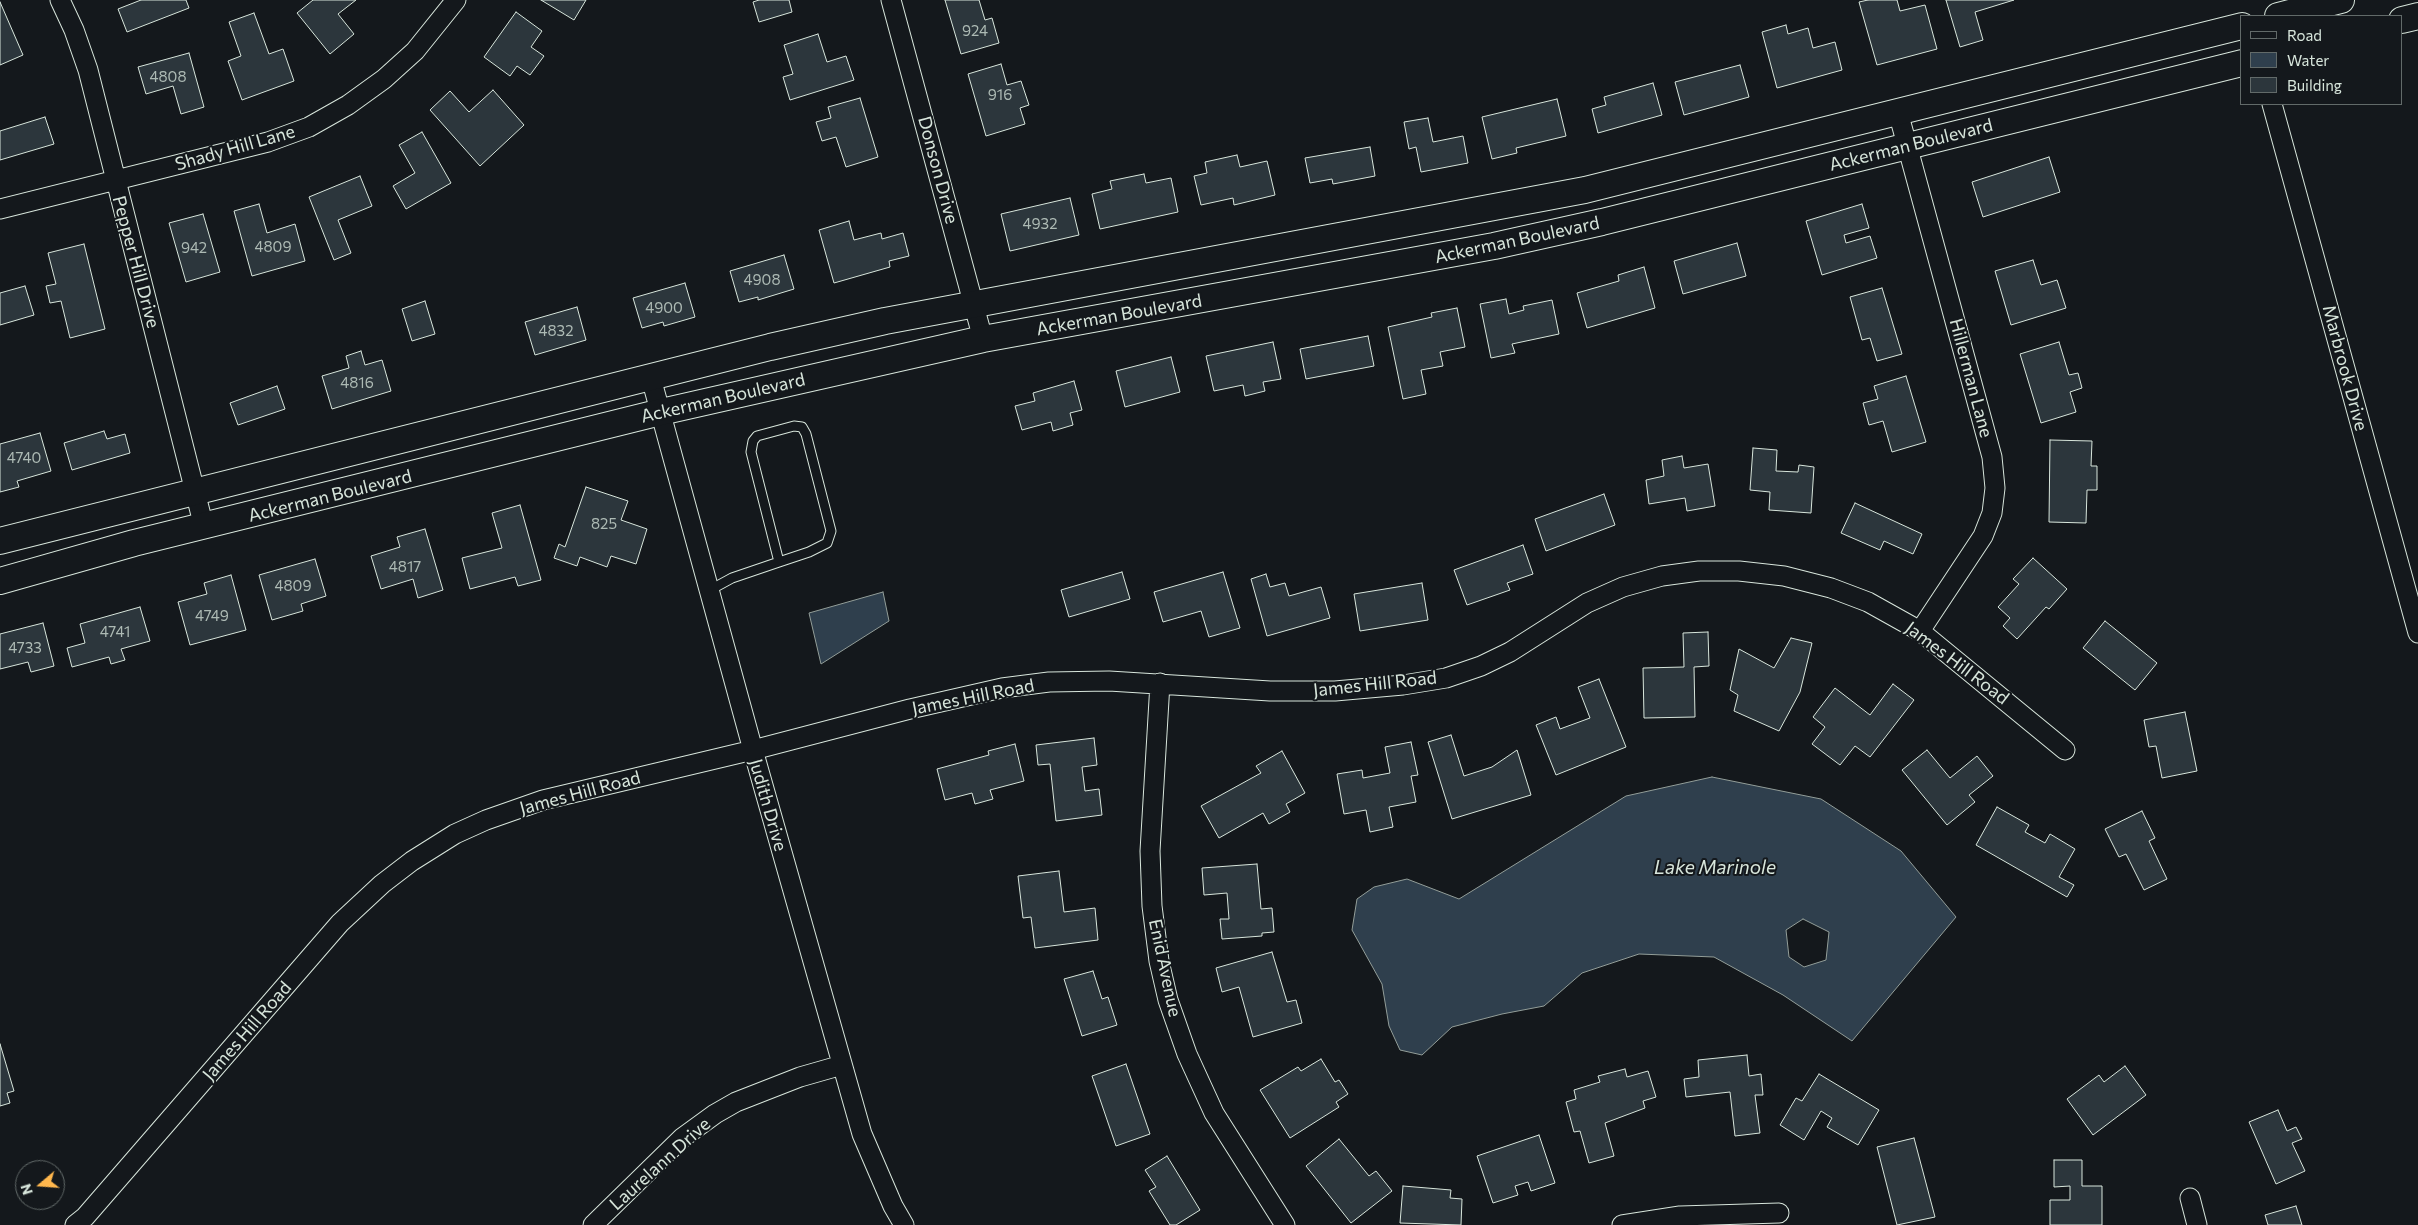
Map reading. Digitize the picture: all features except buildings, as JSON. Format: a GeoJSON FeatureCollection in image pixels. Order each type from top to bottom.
{"type":"FeatureCollection","features":[{"type":"Feature","properties":{"kind":"street","name":"Pepper Hill Drive"},"geometry":{"type":"LineString","coordinates":[[60,0],[74,30],[88,70],[204,527]]}},
{"type":"Feature","properties":{"kind":"street","name":"Shady Hill Lane"},"geometry":{"type":"LineString","coordinates":[[0,209],[268,142],[309,127],[348,105],[384,79],[415,51],[456,0]]}},
{"type":"Feature","properties":{"kind":"street","name":"Donson Drive"},"geometry":{"type":"LineString","coordinates":[[891,0],[984,339]]}},
{"type":"Feature","properties":{"kind":"street"},"geometry":{"type":"LineString","coordinates":[[2282,15],[2341,0]]}},
{"type":"Feature","properties":{"kind":"street"},"geometry":{"type":"LineString","coordinates":[[2403,20],[2418,16]]}},
{"type":"Feature","properties":{"kind":"street","name":"Ackerman Boulevard"},"geometry":{"type":"LineString","coordinates":[[0,541],[885,321],[1585,190],[2240,26]]}},
{"type":"Feature","properties":{"kind":"street","name":"Ackerman Boulevard"},"geometry":{"type":"LineString","coordinates":[[0,581],[134,543],[661,412],[984,339],[1494,246],[1602,222],[2240,63]]}},
{"type":"Feature","properties":{"kind":"street","name":"Marbrook Drive"},"geometry":{"type":"LineString","coordinates":[[2272,105],[2418,633]]}},
{"type":"Feature","properties":{"kind":"street","name":"Hillerman Lane"},"geometry":{"type":"LineString","coordinates":[[1898,112],[1992,457],[1995,488],[1992,513],[1984,536],[1920,631]]}},
{"type":"Feature","properties":{"kind":"street","name":"Judith Drive"},"geometry":{"type":"LineString","coordinates":[[651,378],[842,1065],[868,1150],[904,1225]]}},
{"type":"Feature","properties":{"kind":"street","name":"James Hill Road"},"geometry":{"type":"LineString","coordinates":[[75,1225],[85,1217],[340,923],[382,884],[412,861],[455,834],[486,820],[543,800],[753,750],[910,709],[1002,688],[1049,682],[1108,681],[1270,691],[1335,691],[1403,685],[1446,678],[1481,666],[1510,652],[1587,604],[1623,587],[1662,576],[1699,571],[1739,571],[1784,576],[1831,588],[1868,602],[1920,631],[2065,750]]}},
{"type":"Feature","properties":{"kind":"street","name":"Enid Avenue"},"geometry":{"type":"LineString","coordinates":[[1160,683],[1150,851],[1152,906],[1161,969],[1168,1000],[1187,1054],[1214,1113],[1285,1225]]}},
{"type":"Feature","properties":{"kind":"street","name":"Laurelann Drive"},"geometry":{"type":"LineString","coordinates":[[593,1225],[682,1138],[715,1114],[736,1102],[800,1077],[842,1065]]}},
{"type":"Feature","properties":{"kind":"street"},"geometry":{"type":"LineString","coordinates":[[2190,1198],[2197,1225]]}},
{"type":"Feature","properties":{"kind":"street"},"geometry":{"type":"LineString","coordinates":[[1622,1225],[1680,1216],[1778,1213]]}},
{"type":"Feature","properties":{"kind":"lane"},"geometry":{"type":"LineString","coordinates":[[710,590],[732,578],[810,552],[827,543],[831,531],[806,434],[802,427],[794,426],[757,436],[752,446],[751,452],[779,562]]}},
{"type":"Feature","properties":{"kind":"water"},"geometry":{"type":"Polygon","coordinates":[[[883,592],[889,621],[821,664],[809,613],[883,592]]]}},
{"type":"Feature","properties":{"kind":"water","name":"Lake Marinole"},"geometry":{"type":"Polygon","coordinates":[[[1712,777],[1821,799],[1901,851],[1956,917],[1852,1041],[1783,995],[1714,957],[1639,954],[1582,973],[1544,1006],[1502,1014],[1452,1027],[1422,1055],[1400,1050],[1389,1026],[1382,984],[1352,930],[1357,899],[1374,887],[1407,879],[1459,899],[1626,796],[1712,777]],[[1803,919],[1786,930],[1789,957],[1804,967],[1826,960],[1829,932],[1803,919]]]}}]}
